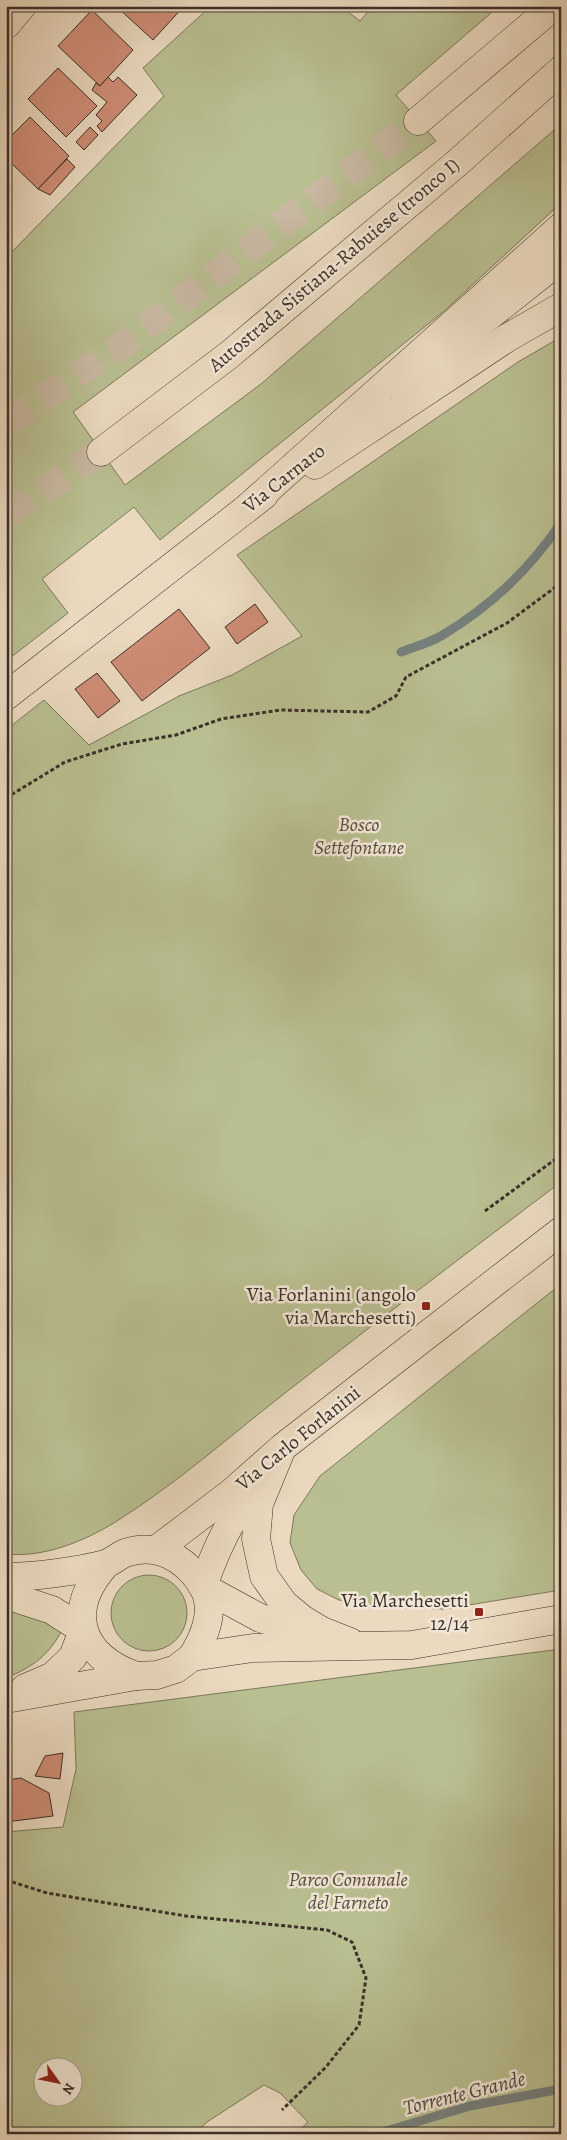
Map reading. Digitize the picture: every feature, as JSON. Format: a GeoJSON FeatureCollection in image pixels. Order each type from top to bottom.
{"type":"FeatureCollection","features":[{"type":"Feature","properties":{"kind":"main road"},"geometry":{"type":"LineString","coordinates":[[6,25],[22,6]]}},
{"type":"Feature","properties":{"kind":"main road"},"geometry":{"type":"LineString","coordinates":[[418,121],[554,6]]}},
{"type":"Feature","properties":{"kind":"main road","name":"Autostrada Sistiana-Rabuiese (tronco I)"},"geometry":{"type":"LineString","coordinates":[[101,452],[229,356],[456,164],[561,70]]}},
{"type":"Feature","properties":{"kind":"main road"},"geometry":{"type":"LineString","coordinates":[[246,509],[561,227]]}},
{"type":"Feature","properties":{"kind":"main road","name":"Via Carnaro"},"geometry":{"type":"LineString","coordinates":[[6,696],[246,509],[561,259]]}},
{"type":"Feature","properties":{"kind":"main road"},"geometry":{"type":"LineString","coordinates":[[246,509],[394,414],[507,338],[561,307]]}},
{"type":"Feature","properties":{"kind":"main road","name":"Via Carlo Forlanini"},"geometry":{"type":"LineString","coordinates":[[156,1550],[231,1493],[282,1447],[561,1232]]}},
{"type":"Feature","properties":{"kind":"main road"},"geometry":{"type":"LineString","coordinates":[[203,1587],[212,1561],[239,1507],[282,1447]]}},
{"type":"Feature","properties":{"kind":"main road"},"geometry":{"type":"LineString","coordinates":[[282,1447],[259,1504],[256,1539],[264,1576],[284,1604],[302,1619],[322,1631],[362,1647]]}},
{"type":"Feature","properties":{"kind":"main road"},"geometry":{"type":"LineString","coordinates":[[156,1550],[185,1563],[203,1587],[207,1599],[209,1619],[204,1639],[192,1656],[176,1669],[156,1675],[136,1676],[6,1698],[53,1676],[74,1657],[83,1630],[84,1600],[92,1580],[106,1564],[124,1553],[156,1550]]}},
{"type":"Feature","properties":{"kind":"main road"},"geometry":{"type":"LineString","coordinates":[[6,1577],[106,1564]]}},
{"type":"Feature","properties":{"kind":"main road"},"geometry":{"type":"LineString","coordinates":[[203,1587],[260,1618],[292,1630],[362,1647]]}},
{"type":"Feature","properties":{"kind":"main road"},"geometry":{"type":"LineString","coordinates":[[6,1595],[52,1610],[83,1630],[91,1646],[100,1657],[116,1669],[136,1676]]}},
{"type":"Feature","properties":{"kind":"main road"},"geometry":{"type":"LineString","coordinates":[[192,1656],[253,1648],[412,1645],[561,1619]]}},
{"type":"Feature","properties":{"kind":"path"},"geometry":{"type":"LineString","coordinates":[[6,798],[65,762],[122,744],[176,735],[221,719],[280,710],[368,712],[396,696],[406,677],[507,622],[561,583]]}},
{"type":"Feature","properties":{"kind":"path"},"geometry":{"type":"LineString","coordinates":[[485,1211],[561,1154]]}},
{"type":"Feature","properties":{"kind":"path"},"geometry":{"type":"LineString","coordinates":[[6,1880],[48,1893],[186,1916],[327,1930],[352,1942],[366,1978],[359,2024],[326,2067],[282,2110]]}},
{"type":"Feature","properties":{"kind":"green space"},"geometry":{"type":"Polygon","coordinates":[[[255,6],[340,6],[360,21],[373,6],[499,6],[396,95],[436,141],[73,412],[125,485],[261,384],[561,124],[561,203],[443,312],[160,540],[134,507],[42,579],[68,613],[6,661],[6,258],[164,96],[143,68],[210,7],[249,12],[255,6]]]}},
{"type":"Feature","properties":{"kind":"green space","name":"Bosco Settefontane"},"geometry":{"type":"Polygon","coordinates":[[[561,337],[561,1182],[319,1366],[182,1476],[139,1507],[92,1535],[64,1546],[35,1553],[6,1554],[6,730],[44,700],[89,745],[179,696],[232,675],[302,636],[237,555],[518,362],[561,337]]]}},
{"type":"Feature","properties":{"kind":"green space"},"geometry":{"type":"Polygon","coordinates":[[[561,1284],[561,1590],[444,1609],[382,1607],[339,1600],[317,1589],[301,1570],[290,1543],[294,1515],[320,1476],[561,1284]]]}},
{"type":"Feature","properties":{"kind":"green space"},"geometry":{"type":"Polygon","coordinates":[[[149,1575],[163,1578],[176,1586],[184,1599],[187,1613],[184,1627],[176,1640],[163,1648],[149,1651],[135,1648],[122,1640],[114,1627],[111,1613],[114,1599],[122,1586],[135,1578],[149,1575]]]}},
{"type":"Feature","properties":{"kind":"green space"},"geometry":{"type":"Polygon","coordinates":[[[6,1608],[38,1614],[62,1630],[46,1653],[32,1665],[6,1678],[6,1608]]]}},
{"type":"Feature","properties":{"kind":"green space","name":"Parco Comunale del Farneto"},"geometry":{"type":"Polygon","coordinates":[[[561,1649],[561,2134],[295,2134],[308,2122],[280,2093],[264,2085],[207,2122],[194,2134],[6,2134],[6,1832],[63,1827],[76,1769],[74,1712],[561,1649]]]}},
{"type":"Feature","properties":{"kind":"building"},"geometry":{"type":"Polygon","coordinates":[[[116,6],[184,6],[153,40],[116,6]]]}},
{"type":"Feature","properties":{"kind":"building"},"geometry":{"type":"Polygon","coordinates":[[[92,10],[133,50],[100,86],[58,46],[92,10]]]}},
{"type":"Feature","properties":{"kind":"building"},"geometry":{"type":"Polygon","coordinates":[[[58,68],[97,106],[66,137],[28,99],[58,68]]]}},
{"type":"Feature","properties":{"kind":"building"},"geometry":{"type":"Polygon","coordinates":[[[108,77],[113,82],[118,77],[137,95],[102,132],[97,126],[102,121],[96,115],[107,102],[92,90],[96,83],[100,86],[108,77]]]}},
{"type":"Feature","properties":{"kind":"building"},"geometry":{"type":"Polygon","coordinates":[[[30,117],[69,156],[38,189],[6,158],[6,141],[30,117]]]}},
{"type":"Feature","properties":{"kind":"building"},"geometry":{"type":"Polygon","coordinates":[[[90,127],[98,135],[84,150],[76,142],[90,127]]]}},
{"type":"Feature","properties":{"kind":"building"},"geometry":{"type":"Polygon","coordinates":[[[67,159],[75,167],[50,195],[38,189],[67,159]]]}},
{"type":"Feature","properties":{"kind":"building"},"geometry":{"type":"Polygon","coordinates":[[[255,604],[268,622],[237,644],[225,627],[255,604]]]}},
{"type":"Feature","properties":{"kind":"building"},"geometry":{"type":"Polygon","coordinates":[[[179,609],[210,648],[142,701],[111,662],[179,609]]]}},
{"type":"Feature","properties":{"kind":"building"},"geometry":{"type":"Polygon","coordinates":[[[97,673],[120,701],[98,718],[75,689],[97,673]]]}},
{"type":"Feature","properties":{"kind":"building"},"geometry":{"type":"Polygon","coordinates":[[[63,1753],[60,1779],[35,1776],[45,1756],[63,1753]]]}},
{"type":"Feature","properties":{"kind":"building"},"geometry":{"type":"Polygon","coordinates":[[[21,1778],[49,1793],[53,1816],[6,1822],[6,1780],[21,1778]]]}},
{"type":"Feature","properties":{"kind":"waterway"},"geometry":{"type":"LineString","coordinates":[[401,652],[441,636],[492,600],[522,572],[561,523]]}},
{"type":"Feature","properties":{"kind":"waterway","name":"Torrente Grande"},"geometry":{"type":"LineString","coordinates":[[376,2134],[470,2106],[561,2089]]}},
{"type":"Feature","properties":{"kind":"tunnel"},"geometry":{"type":"LineString","coordinates":[[6,423],[126,342],[418,121]]}},
{"type":"Feature","properties":{"kind":"tunnel"},"geometry":{"type":"LineString","coordinates":[[6,515],[101,452]]}},
{"type":"Feature","properties":{"kind":"place","name":"Via Forlanini (angolo via Marchesetti)"},"geometry":{"type":"Point","coordinates":[426,1306]}},
{"type":"Feature","properties":{"kind":"place","name":"Via Marchesetti 12/14"},"geometry":{"type":"Point","coordinates":[479,1612]}}]}
